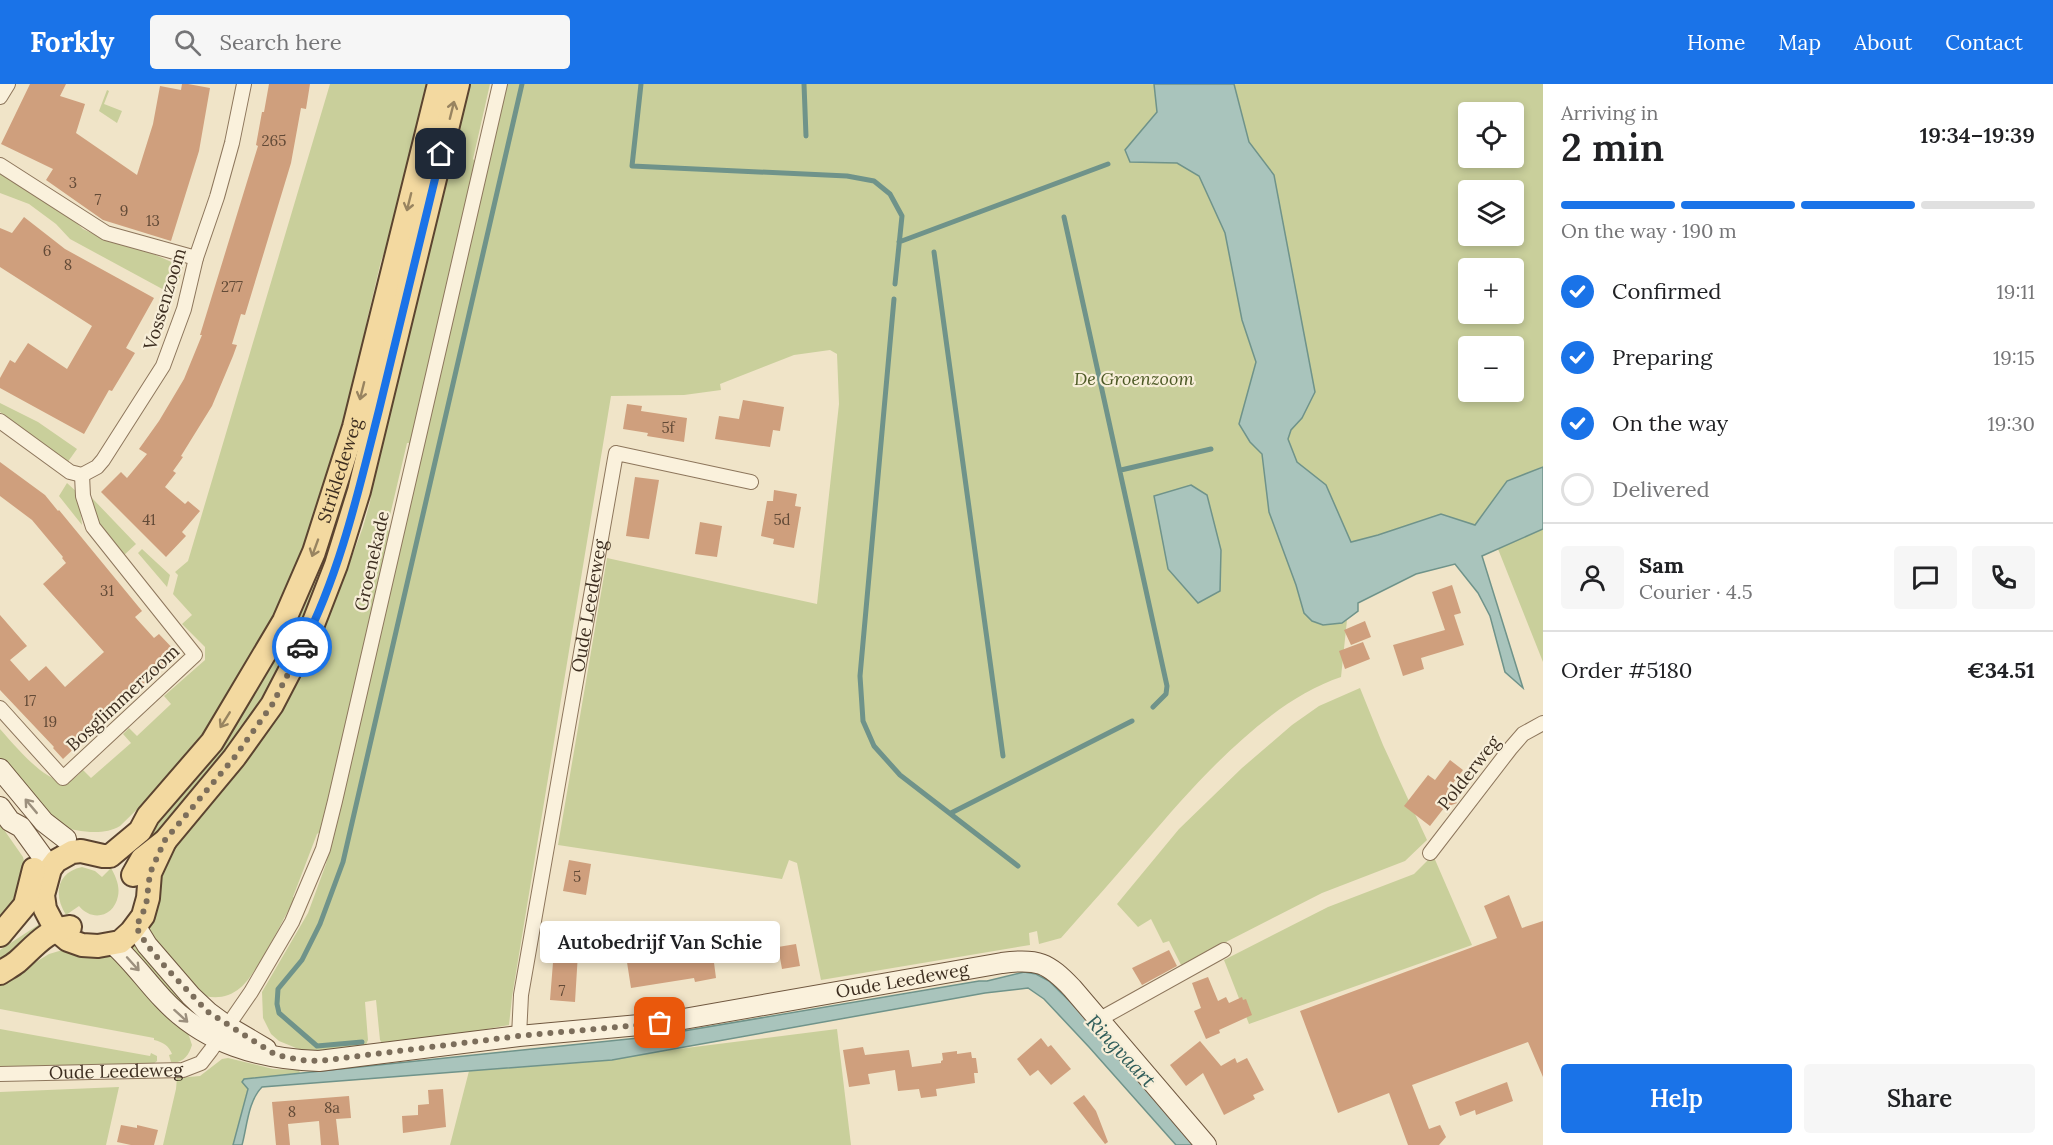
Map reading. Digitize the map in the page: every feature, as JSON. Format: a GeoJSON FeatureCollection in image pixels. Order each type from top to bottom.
{"type":"FeatureCollection","features":[{"type":"Feature","properties":{"kind":"main road","name":"Strikledeweg"},"geometry":{"type":"LineString","coordinates":[[112,848],[132,824],[148,816],[212,742],[284,621],[314,552],[354,427],[439,84]]}},
{"type":"Feature","properties":{"kind":"main road","name":"Strikledeweg"},"geometry":{"type":"LineString","coordinates":[[132,920],[134,898],[141,877],[155,861],[165,840],[234,758],[272,705],[310,632],[336,565],[359,491],[458,84]]}},
{"type":"Feature","properties":{"kind":"main road"},"geometry":{"type":"LineString","coordinates":[[132,920],[120,942],[113,945],[90,946],[62,935],[36,900],[42,863],[50,848],[66,839],[86,838],[112,848],[141,877]]}},
{"type":"Feature","properties":{"kind":"main road"},"geometry":{"type":"LineString","coordinates":[[42,863],[56,861],[72,852],[81,851],[110,856],[112,848]]}},
{"type":"Feature","properties":{"kind":"main road"},"geometry":{"type":"LineString","coordinates":[[0,936],[25,905],[36,900]]}},
{"type":"Feature","properties":{"kind":"main road"},"geometry":{"type":"LineString","coordinates":[[8,968],[28,950],[62,935],[70,927],[90,932],[105,932],[132,920]]}},
{"type":"Feature","properties":{"kind":"street"},"geometry":{"type":"LineString","coordinates":[[0,97],[8,84]]}},
{"type":"Feature","properties":{"kind":"street","name":"Vossenzoom"},"geometry":{"type":"LineString","coordinates":[[82,475],[97,467],[103,460],[163,366],[184,309],[196,258],[232,143],[244,84]]}},
{"type":"Feature","properties":{"kind":"street","name":"Groenekade"},"geometry":{"type":"LineString","coordinates":[[223,1033],[251,992],[292,922],[322,849],[500,84]]}},
{"type":"Feature","properties":{"kind":"street"},"geometry":{"type":"LineString","coordinates":[[0,165],[106,233],[196,258]]}},
{"type":"Feature","properties":{"kind":"street"},"geometry":{"type":"LineString","coordinates":[[0,421],[60,466],[82,475]]}},
{"type":"Feature","properties":{"kind":"street","name":"Oude Leedeweg"},"geometry":{"type":"LineString","coordinates":[[519,1036],[521,995],[616,453],[751,482]]}},
{"type":"Feature","properties":{"kind":"street","name":"Bosglimmerzoom"},"geometry":{"type":"LineString","coordinates":[[0,708],[63,778],[195,655],[93,527],[83,496],[82,475]]}},
{"type":"Feature","properties":{"kind":"street","name":"Polderweg"},"geometry":{"type":"LineString","coordinates":[[1430,853],[1523,734],[1543,723]]}},
{"type":"Feature","properties":{"kind":"street"},"geometry":{"type":"LineString","coordinates":[[0,769],[44,822],[66,839]]}},
{"type":"Feature","properties":{"kind":"street"},"geometry":{"type":"LineString","coordinates":[[5,814],[21,827],[42,863]]}},
{"type":"Feature","properties":{"kind":"street","name":"Oude Leedeweg"},"geometry":{"type":"LineString","coordinates":[[132,920],[147,945],[239,1049],[300,1060],[319,1061],[519,1036],[660,1023],[1014,962],[1038,963],[1053,969],[1206,1145]]}},
{"type":"Feature","properties":{"kind":"street","name":"Oude Leedeweg"},"geometry":{"type":"LineString","coordinates":[[113,945],[129,958],[164,1000],[189,1023],[223,1033]]}},
{"type":"Feature","properties":{"kind":"street"},"geometry":{"type":"LineString","coordinates":[[1098,1020],[1224,950]]}},
{"type":"Feature","properties":{"kind":"street","name":"Oude Leedeweg"},"geometry":{"type":"LineString","coordinates":[[0,1074],[183,1070],[201,1063],[223,1033]]}},
{"type":"Feature","properties":{"kind":"green space"},"geometry":{"type":"Polygon","coordinates":[[[330,84],[433,84],[403,203],[381,261],[367,320],[362,371],[299,560],[261,644],[238,683],[199,740],[161,786],[120,826],[114,829],[91,832],[60,826],[0,762],[0,729],[33,764],[54,779],[64,781],[73,779],[83,770],[91,778],[131,743],[123,734],[129,728],[137,736],[171,704],[164,696],[205,660],[205,647],[182,624],[192,615],[173,594],[178,575],[175,572],[188,561],[330,84]]]}},
{"type":"Feature","properties":{"kind":"green space"},"geometry":{"type":"Polygon","coordinates":[[[469,84],[490,84],[473,159],[475,161],[410,443],[407,443],[387,528],[390,533],[321,831],[317,834],[293,897],[295,898],[254,971],[235,992],[218,997],[207,996],[196,992],[148,931],[156,876],[172,851],[242,766],[280,708],[315,646],[341,586],[370,502],[382,417],[454,125],[469,84]]]}},
{"type":"Feature","properties":{"kind":"green space","name":"De Groenzoom"},"geometry":{"type":"Polygon","coordinates":[[[506,84],[1543,84],[1543,511],[1320,609],[1342,623],[1347,620],[1341,677],[1313,689],[1286,705],[1234,747],[1187,794],[1061,938],[1039,944],[1037,931],[1029,933],[1030,945],[821,980],[797,863],[789,860],[782,879],[558,845],[607,558],[817,604],[839,404],[837,354],[830,350],[794,355],[720,384],[721,390],[684,395],[611,396],[509,1025],[384,1046],[380,1040],[376,1000],[365,1002],[368,1040],[364,1049],[317,1054],[279,1041],[271,1034],[263,1018],[262,992],[308,913],[326,864],[506,84]]]}},
{"type":"Feature","properties":{"kind":"green space"},"geometry":{"type":"Polygon","coordinates":[[[107,90],[109,91],[104,104],[122,111],[117,123],[99,111],[107,90]]]}},
{"type":"Feature","properties":{"kind":"green space"},"geometry":{"type":"Polygon","coordinates":[[[0,171],[20,181],[36,196],[63,210],[83,229],[183,267],[176,289],[166,291],[70,239],[56,224],[29,204],[0,193],[0,171]]]}},
{"type":"Feature","properties":{"kind":"green space"},"geometry":{"type":"Polygon","coordinates":[[[0,403],[38,422],[77,449],[67,463],[0,412],[0,403]]]}},
{"type":"Feature","properties":{"kind":"green space"},"geometry":{"type":"Polygon","coordinates":[[[365,441],[325,573],[286,659],[219,761],[177,813],[135,857],[129,850],[214,753],[278,654],[305,598],[354,450],[365,441]]]}},
{"type":"Feature","properties":{"kind":"green space"},"geometry":{"type":"Polygon","coordinates":[[[67,483],[78,493],[82,525],[59,496],[67,483]]]}},
{"type":"Feature","properties":{"kind":"green space"},"geometry":{"type":"Polygon","coordinates":[[[92,498],[136,544],[123,556],[97,522],[92,498]]]}},
{"type":"Feature","properties":{"kind":"green space"},"geometry":{"type":"Polygon","coordinates":[[[1543,529],[1543,662],[1498,549],[1543,529]]]}},
{"type":"Feature","properties":{"kind":"green space"},"geometry":{"type":"Polygon","coordinates":[[[142,549],[170,575],[167,587],[138,553],[142,549]]]}},
{"type":"Feature","properties":{"kind":"green space"},"geometry":{"type":"Polygon","coordinates":[[[1360,688],[1383,745],[1427,840],[1405,861],[1322,893],[1181,965],[1169,941],[1163,943],[1151,919],[1138,927],[1117,904],[1179,829],[1242,768],[1292,725],[1319,706],[1360,688]]]}},
{"type":"Feature","properties":{"kind":"green space"},"geometry":{"type":"Polygon","coordinates":[[[0,824],[23,857],[25,865],[19,901],[0,920],[0,824]]]}},
{"type":"Feature","properties":{"kind":"green space"},"geometry":{"type":"Polygon","coordinates":[[[1433,855],[1472,945],[1249,1024],[1224,960],[1328,907],[1414,874],[1433,855]]]}},
{"type":"Feature","properties":{"kind":"green space"},"geometry":{"type":"Polygon","coordinates":[[[82,867],[95,871],[102,877],[111,868],[117,882],[118,896],[116,903],[107,913],[90,914],[79,906],[66,915],[60,900],[60,885],[67,874],[82,867]]]}},
{"type":"Feature","properties":{"kind":"green space"},"geometry":{"type":"Polygon","coordinates":[[[41,923],[46,930],[0,960],[0,950],[41,923]]]}},
{"type":"Feature","properties":{"kind":"green space"},"geometry":{"type":"Polygon","coordinates":[[[133,942],[198,1015],[198,1018],[194,1018],[127,947],[133,942]]]}},
{"type":"Feature","properties":{"kind":"green space"},"geometry":{"type":"Polygon","coordinates":[[[66,949],[103,953],[116,958],[188,1033],[192,1045],[185,1058],[179,1062],[171,1062],[169,1055],[172,1054],[169,1049],[154,1038],[0,1009],[0,984],[49,954],[66,949]]]}},
{"type":"Feature","properties":{"kind":"green space"},"geometry":{"type":"Polygon","coordinates":[[[0,1029],[150,1056],[151,1053],[157,1056],[157,1061],[153,1064],[0,1068],[0,1029]]]}},
{"type":"Feature","properties":{"kind":"green space"},"geometry":{"type":"Polygon","coordinates":[[[837,1029],[851,1145],[450,1145],[469,1071],[612,1060],[662,1051],[837,1029]]]}},
{"type":"Feature","properties":{"kind":"green space"},"geometry":{"type":"Polygon","coordinates":[[[228,1058],[273,1069],[299,1070],[300,1073],[244,1079],[243,1083],[248,1088],[233,1145],[163,1145],[177,1078],[200,1076],[222,1059],[228,1058]]]}},
{"type":"Feature","properties":{"kind":"green space"},"geometry":{"type":"Polygon","coordinates":[[[119,1087],[106,1145],[0,1145],[0,1092],[119,1087]]]}},
{"type":"Feature","properties":{"kind":"water"},"geometry":{"type":"Polygon","coordinates":[[[1154,84],[1234,84],[1249,142],[1274,175],[1315,392],[1302,418],[1291,430],[1288,439],[1297,462],[1326,485],[1351,542],[1441,514],[1475,525],[1507,481],[1543,467],[1543,529],[1482,556],[1523,688],[1505,672],[1490,616],[1478,593],[1455,564],[1416,574],[1358,603],[1358,611],[1342,623],[1323,625],[1312,621],[1304,613],[1269,512],[1262,454],[1250,442],[1239,424],[1256,362],[1242,320],[1225,233],[1199,176],[1177,163],[1130,162],[1125,150],[1157,112],[1154,84]]]}},
{"type":"Feature","properties":{"kind":"water"},"geometry":{"type":"Polygon","coordinates":[[[1191,485],[1207,495],[1221,550],[1220,591],[1198,603],[1168,569],[1154,496],[1191,485]]]}},
{"type":"Feature","properties":{"kind":"water"},"geometry":{"type":"Polygon","coordinates":[[[1024,972],[1036,974],[1049,981],[1101,1032],[1195,1145],[1176,1145],[1044,999],[1028,988],[985,993],[612,1060],[262,1087],[251,1107],[242,1145],[233,1145],[248,1089],[242,1082],[244,1079],[648,1037],[987,981],[1024,972]]]}},
{"type":"Feature","properties":{"kind":"building"},"geometry":{"type":"Polygon","coordinates":[[[30,84],[66,84],[60,96],[85,104],[76,133],[137,175],[153,124],[160,86],[181,90],[182,84],[210,88],[199,151],[171,241],[103,220],[46,180],[53,169],[1,144],[30,84]]]}},
{"type":"Feature","properties":{"kind":"building"},"geometry":{"type":"Polygon","coordinates":[[[269,84],[310,84],[306,109],[301,108],[291,163],[245,315],[241,314],[232,344],[237,345],[233,356],[212,406],[181,456],[183,457],[173,471],[176,473],[165,487],[185,504],[188,501],[200,511],[182,532],[186,536],[166,557],[101,492],[121,472],[127,478],[147,454],[139,449],[184,379],[202,335],[200,335],[258,146],[256,145],[269,84]]]}},
{"type":"Feature","properties":{"kind":"building"},"geometry":{"type":"Polygon","coordinates":[[[24,217],[65,249],[154,298],[126,348],[135,353],[112,391],[109,390],[84,434],[0,388],[0,378],[10,360],[15,363],[28,343],[67,369],[92,326],[0,267],[0,228],[12,233],[24,217]]]}},
{"type":"Feature","properties":{"kind":"building"},"geometry":{"type":"Polygon","coordinates":[[[743,400],[784,407],[780,431],[773,430],[770,447],[715,439],[719,416],[739,419],[743,400]]]}},
{"type":"Feature","properties":{"kind":"building"},"geometry":{"type":"Polygon","coordinates":[[[627,404],[642,406],[641,411],[687,418],[684,442],[647,436],[648,433],[623,429],[627,404]]]}},
{"type":"Feature","properties":{"kind":"building"},"geometry":{"type":"Polygon","coordinates":[[[0,462],[45,495],[59,510],[142,611],[135,617],[154,638],[159,634],[178,654],[134,691],[103,722],[98,717],[78,735],[83,740],[63,759],[0,690],[0,615],[27,646],[10,660],[29,681],[46,666],[65,687],[104,652],[43,584],[66,563],[32,520],[0,496],[0,462]]]}},
{"type":"Feature","properties":{"kind":"building"},"geometry":{"type":"Polygon","coordinates":[[[635,477],[659,480],[649,539],[626,536],[635,477]]]}},
{"type":"Feature","properties":{"kind":"building"},"geometry":{"type":"Polygon","coordinates":[[[774,490],[797,494],[795,506],[801,507],[794,548],[773,544],[774,539],[761,536],[767,501],[773,501],[774,490]]]}},
{"type":"Feature","properties":{"kind":"building"},"geometry":{"type":"Polygon","coordinates":[[[700,522],[722,526],[717,557],[695,554],[700,522]]]}},
{"type":"Feature","properties":{"kind":"building"},"geometry":{"type":"Polygon","coordinates":[[[1452,585],[1461,613],[1454,615],[1464,645],[1421,658],[1424,669],[1403,676],[1393,645],[1445,630],[1432,592],[1452,585]]]}},
{"type":"Feature","properties":{"kind":"building"},"geometry":{"type":"Polygon","coordinates":[[[1365,621],[1371,637],[1351,645],[1344,630],[1365,621]]]}},
{"type":"Feature","properties":{"kind":"building"},"geometry":{"type":"Polygon","coordinates":[[[1363,642],[1370,659],[1345,669],[1339,651],[1363,642]]]}},
{"type":"Feature","properties":{"kind":"building"},"geometry":{"type":"Polygon","coordinates":[[[1450,760],[1463,770],[1447,791],[1449,793],[1447,795],[1457,803],[1444,808],[1430,826],[1404,806],[1428,775],[1435,780],[1450,760]]]}},
{"type":"Feature","properties":{"kind":"building"},"geometry":{"type":"Polygon","coordinates":[[[569,860],[591,864],[586,895],[563,891],[569,860]]]}},
{"type":"Feature","properties":{"kind":"building"},"geometry":{"type":"Polygon","coordinates":[[[1509,895],[1522,928],[1543,921],[1543,1077],[1528,1042],[1412,1085],[1429,1129],[1440,1125],[1446,1137],[1439,1145],[1408,1145],[1389,1093],[1338,1113],[1300,1011],[1497,938],[1484,906],[1509,895]]]}},
{"type":"Feature","properties":{"kind":"building"},"geometry":{"type":"Polygon","coordinates":[[[747,923],[751,947],[713,955],[716,978],[695,982],[694,978],[631,988],[624,943],[747,923]]]}},
{"type":"Feature","properties":{"kind":"building"},"geometry":{"type":"Polygon","coordinates":[[[796,944],[800,966],[782,969],[778,947],[796,944]]]}},
{"type":"Feature","properties":{"kind":"building"},"geometry":{"type":"Polygon","coordinates":[[[554,950],[578,953],[575,1002],[550,1000],[554,950]]]}},
{"type":"Feature","properties":{"kind":"building"},"geometry":{"type":"Polygon","coordinates":[[[1169,950],[1177,966],[1142,985],[1132,968],[1169,950]]]}},
{"type":"Feature","properties":{"kind":"building"},"geometry":{"type":"Polygon","coordinates":[[[1208,977],[1218,1001],[1226,997],[1229,1003],[1242,997],[1243,1000],[1246,999],[1252,1015],[1219,1030],[1220,1033],[1206,1039],[1194,1011],[1201,1008],[1192,983],[1208,977]]]}},
{"type":"Feature","properties":{"kind":"building"},"geometry":{"type":"Polygon","coordinates":[[[1041,1038],[1048,1047],[1051,1045],[1071,1069],[1051,1085],[1038,1070],[1030,1076],[1017,1059],[1041,1038]]]}},
{"type":"Feature","properties":{"kind":"building"},"geometry":{"type":"Polygon","coordinates":[[[1200,1041],[1221,1066],[1235,1058],[1237,1063],[1247,1058],[1264,1090],[1253,1095],[1255,1099],[1224,1115],[1203,1073],[1186,1086],[1170,1065],[1200,1041]]]}},
{"type":"Feature","properties":{"kind":"building"},"geometry":{"type":"Polygon","coordinates":[[[863,1047],[865,1055],[909,1050],[912,1067],[941,1063],[942,1053],[971,1052],[972,1058],[976,1058],[978,1073],[974,1073],[975,1083],[936,1089],[937,1096],[921,1098],[919,1089],[898,1091],[895,1070],[868,1074],[870,1084],[849,1087],[843,1050],[863,1047]]]}},
{"type":"Feature","properties":{"kind":"building"},"geometry":{"type":"Polygon","coordinates":[[[1507,1082],[1513,1101],[1476,1115],[1475,1110],[1460,1116],[1455,1102],[1507,1082]]]}},
{"type":"Feature","properties":{"kind":"building"},"geometry":{"type":"Polygon","coordinates":[[[443,1089],[446,1127],[403,1133],[402,1116],[418,1115],[418,1105],[429,1104],[428,1090],[443,1089]]]}},
{"type":"Feature","properties":{"kind":"building"},"geometry":{"type":"Polygon","coordinates":[[[1084,1095],[1096,1111],[1108,1142],[1105,1144],[1073,1103],[1084,1095]]]}},
{"type":"Feature","properties":{"kind":"building"},"geometry":{"type":"Polygon","coordinates":[[[349,1096],[351,1118],[336,1119],[339,1145],[321,1145],[319,1121],[288,1124],[290,1145],[276,1145],[272,1102],[349,1096]]]}},
{"type":"Feature","properties":{"kind":"building"},"geometry":{"type":"Polygon","coordinates":[[[121,1125],[137,1128],[137,1125],[158,1130],[154,1145],[131,1145],[117,1142],[121,1125]]]}},
{"type":"Feature","properties":{"kind":"waterway"},"geometry":{"type":"LineString","coordinates":[[362,1042],[317,1046],[279,1013],[278,989],[302,960],[320,924],[343,862],[522,84]]}},
{"type":"Feature","properties":{"kind":"waterway"},"geometry":{"type":"LineString","coordinates":[[641,84],[632,166],[847,176],[874,181],[890,194],[902,216],[895,284]]}},
{"type":"Feature","properties":{"kind":"waterway"},"geometry":{"type":"LineString","coordinates":[[804,84],[806,136]]}},
{"type":"Feature","properties":{"kind":"waterway"},"geometry":{"type":"LineString","coordinates":[[899,242],[1108,164]]}},
{"type":"Feature","properties":{"kind":"waterway"},"geometry":{"type":"LineString","coordinates":[[1064,217],[1167,686],[1166,694],[1153,707]]}},
{"type":"Feature","properties":{"kind":"waterway"},"geometry":{"type":"LineString","coordinates":[[934,252],[1003,756]]}},
{"type":"Feature","properties":{"kind":"waterway"},"geometry":{"type":"LineString","coordinates":[[894,299],[860,676],[863,721],[874,746],[900,775],[1018,866]]}},
{"type":"Feature","properties":{"kind":"waterway"},"geometry":{"type":"LineString","coordinates":[[1121,470],[1211,449]]}},
{"type":"Feature","properties":{"kind":"waterway"},"geometry":{"type":"LineString","coordinates":[[951,813],[1132,721]]}},
{"type":"Feature","properties":{"kind":"way so far"},"geometry":{"type":"LineString","coordinates":[[302,647],[272,705],[234,758],[165,840],[150,873],[146,906],[136,927],[147,945],[191,996],[227,1026],[276,1055],[300,1060],[319,1061],[519,1036],[660,1023]]}},
{"type":"Feature","properties":{"kind":"place","name":"Autobedrijf Van Schie"},"geometry":{"type":"Point","coordinates":[660,1023]}},
{"type":"Feature","properties":{"kind":"route"},"geometry":{"type":"LineString","coordinates":[[302,647],[336,565],[359,491],[441,154]]}},
{"type":"Feature","properties":{"kind":"water label","name":"Ringvaart"},"geometry":{"type":"Point","coordinates":[1121,1051]}}]}
